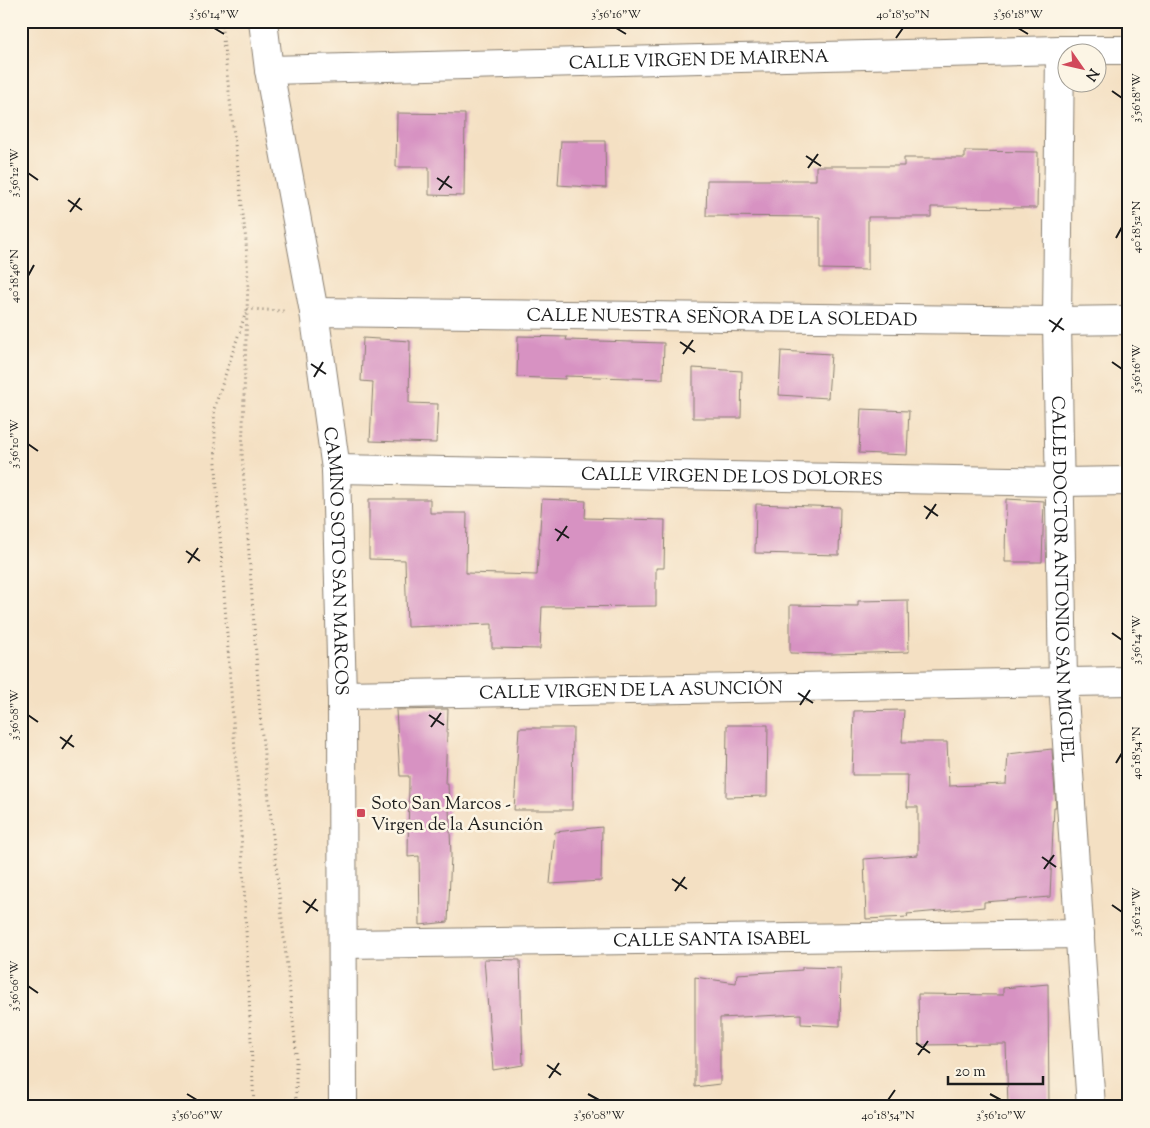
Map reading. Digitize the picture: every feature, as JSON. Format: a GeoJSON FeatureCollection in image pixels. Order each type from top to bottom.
{"type":"FeatureCollection","features":[{"type":"Feature","properties":{"kind":"street","name":"CAMINO SOTO SAN MARCOS"},"geometry":{"type":"LineString","coordinates":[[263,21],[269,70],[314,312],[336,469],[342,695],[343,1107]]}},
{"type":"Feature","properties":{"kind":"street","name":"CALLE VIRGEN DE MAIRENA"},"geometry":{"type":"LineString","coordinates":[[269,70],[1058,50]]}},
{"type":"Feature","properties":{"kind":"street","name":"CALLE VIRGEN DE MAIRENA"},"geometry":{"type":"LineString","coordinates":[[1108,50],[1129,50]]}},
{"type":"Feature","properties":{"kind":"street","name":"CALLE DOCTOR ANTONIO SAN MIGUEL"},"geometry":{"type":"LineString","coordinates":[[1060,92],[1057,321],[1064,682],[1091,1107]]}},
{"type":"Feature","properties":{"kind":"street","name":"CALLE NUESTRA SEÑORA DE LA SOLEDAD"},"geometry":{"type":"LineString","coordinates":[[314,312],[1057,321],[1129,320]]}},
{"type":"Feature","properties":{"kind":"street","name":"CALLE VIRGEN DE LOS DOLORES"},"geometry":{"type":"LineString","coordinates":[[336,469],[1060,482],[1129,481]]}},
{"type":"Feature","properties":{"kind":"street","name":"CALLE VIRGEN DE LA ASUNCIÓN"},"geometry":{"type":"LineString","coordinates":[[342,695],[1129,681]]}},
{"type":"Feature","properties":{"kind":"street","name":"CALLE SANTA ISABEL"},"geometry":{"type":"LineString","coordinates":[[343,944],[1080,934]]}},
{"type":"Feature","properties":{"kind":"path"},"geometry":{"type":"LineString","coordinates":[[221,21],[246,242],[248,282],[242,454],[261,726],[296,1049],[296,1107]]}},
{"type":"Feature","properties":{"kind":"path"},"geometry":{"type":"LineString","coordinates":[[247,309],[314,312]]}},
{"type":"Feature","properties":{"kind":"path"},"geometry":{"type":"LineString","coordinates":[[247,309],[214,409],[218,502],[243,863],[254,1107]]}},
{"type":"Feature","properties":{"kind":"building"},"geometry":{"type":"Polygon","coordinates":[[[397,113],[465,114],[464,196],[429,195],[429,167],[396,167],[397,113]]]}},
{"type":"Feature","properties":{"kind":"building"},"geometry":{"type":"Polygon","coordinates":[[[561,141],[605,141],[606,188],[558,185],[561,141]]]}},
{"type":"Feature","properties":{"kind":"building"},"geometry":{"type":"Polygon","coordinates":[[[965,151],[1038,152],[1037,208],[931,207],[931,217],[868,217],[868,270],[820,269],[820,217],[706,216],[707,180],[816,180],[816,166],[904,166],[904,158],[965,158],[965,151]]]}},
{"type":"Feature","properties":{"kind":"building"},"geometry":{"type":"Polygon","coordinates":[[[518,336],[567,337],[566,340],[664,343],[663,379],[565,376],[565,379],[517,377],[518,336]]]}},
{"type":"Feature","properties":{"kind":"building"},"geometry":{"type":"Polygon","coordinates":[[[363,338],[410,341],[409,403],[438,404],[436,443],[370,441],[373,382],[361,381],[363,338]]]}},
{"type":"Feature","properties":{"kind":"building"},"geometry":{"type":"Polygon","coordinates":[[[781,351],[831,354],[828,398],[779,395],[781,351]]]}},
{"type":"Feature","properties":{"kind":"building"},"geometry":{"type":"Polygon","coordinates":[[[693,368],[742,371],[741,418],[693,418],[693,368]]]}},
{"type":"Feature","properties":{"kind":"building"},"geometry":{"type":"Polygon","coordinates":[[[861,409],[909,411],[907,455],[859,453],[861,409]]]}},
{"type":"Feature","properties":{"kind":"building"},"geometry":{"type":"Polygon","coordinates":[[[369,499],[430,499],[430,513],[467,513],[466,573],[537,575],[542,499],[586,501],[585,518],[665,520],[664,568],[656,568],[656,606],[542,607],[540,649],[492,648],[492,624],[407,627],[405,560],[369,559],[369,499]]]}},
{"type":"Feature","properties":{"kind":"building"},"geometry":{"type":"Polygon","coordinates":[[[1006,499],[1044,501],[1042,562],[1005,562],[1006,499]]]}},
{"type":"Feature","properties":{"kind":"building"},"geometry":{"type":"Polygon","coordinates":[[[756,504],[840,507],[839,555],[755,553],[756,504]]]}},
{"type":"Feature","properties":{"kind":"building"},"geometry":{"type":"Polygon","coordinates":[[[908,600],[909,652],[790,653],[790,605],[858,606],[858,601],[908,600]]]}},
{"type":"Feature","properties":{"kind":"building"},"geometry":{"type":"Polygon","coordinates":[[[448,709],[445,784],[448,784],[451,855],[448,922],[420,925],[419,856],[408,857],[409,776],[400,776],[396,710],[448,709]]]}},
{"type":"Feature","properties":{"kind":"building"},"geometry":{"type":"Polygon","coordinates":[[[904,710],[902,742],[947,742],[949,786],[1006,784],[1008,754],[1052,749],[1056,807],[1054,807],[1050,897],[984,902],[984,907],[907,914],[908,917],[866,919],[864,859],[918,855],[918,807],[907,807],[908,775],[852,775],[854,711],[904,710]]]}},
{"type":"Feature","properties":{"kind":"building"},"geometry":{"type":"Polygon","coordinates":[[[727,725],[768,725],[767,796],[726,797],[727,725]]]}},
{"type":"Feature","properties":{"kind":"building"},"geometry":{"type":"Polygon","coordinates":[[[519,728],[573,728],[572,810],[514,810],[519,728]]]}},
{"type":"Feature","properties":{"kind":"building"},"geometry":{"type":"Polygon","coordinates":[[[602,827],[601,881],[550,884],[555,832],[602,827]]]}},
{"type":"Feature","properties":{"kind":"building"},"geometry":{"type":"Polygon","coordinates":[[[484,959],[520,960],[523,1065],[493,1070],[484,959]]]}},
{"type":"Feature","properties":{"kind":"building"},"geometry":{"type":"Polygon","coordinates":[[[802,967],[841,968],[840,1026],[801,1024],[801,1014],[720,1018],[720,1084],[695,1087],[695,977],[736,983],[737,974],[802,970],[802,967]]]}},
{"type":"Feature","properties":{"kind":"building"},"geometry":{"type":"Polygon","coordinates":[[[1048,984],[1049,1107],[1008,1107],[1006,1044],[919,1045],[918,994],[1003,995],[1003,988],[1048,984]]]}},
{"type":"Feature","properties":{"kind":"place","name":"Soto San Marcos - Virgen de la Asunción"},"geometry":{"type":"Point","coordinates":[361,813]}}]}
